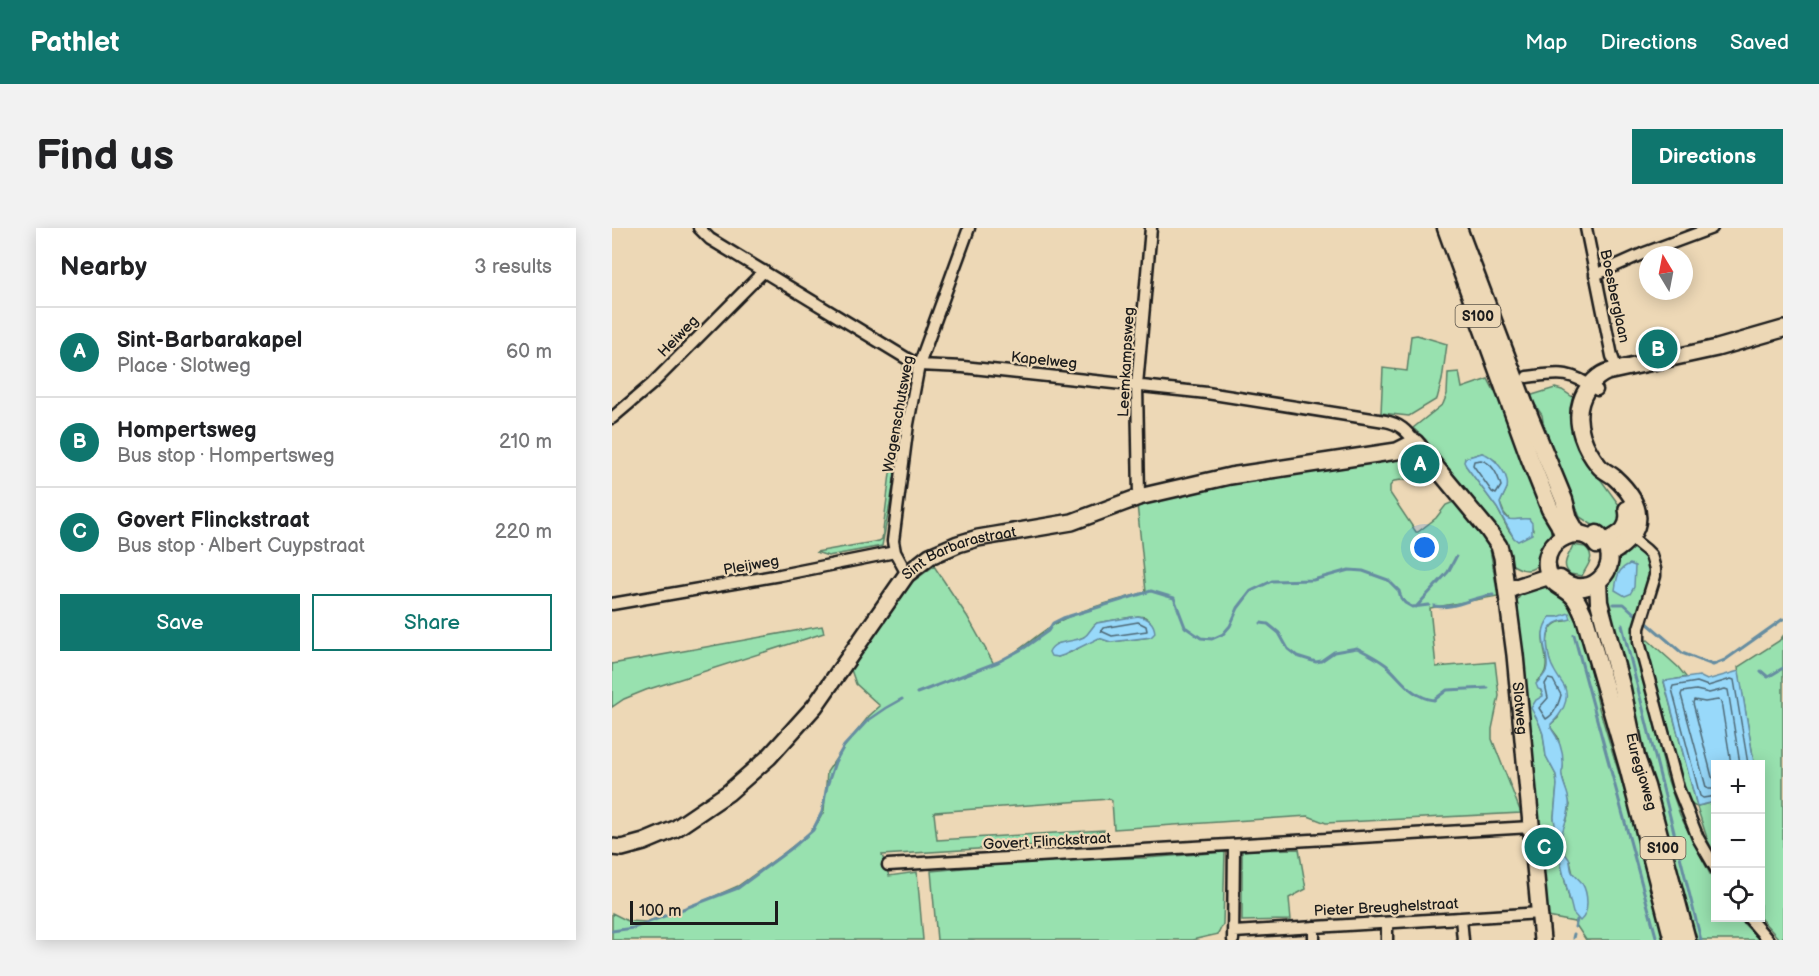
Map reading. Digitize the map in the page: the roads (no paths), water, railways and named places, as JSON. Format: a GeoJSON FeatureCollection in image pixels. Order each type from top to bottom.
{"type":"FeatureCollection","features":[{"type":"Feature","properties":{"kind":"main road","name":"S100"},"geometry":{"type":"LineString","coordinates":[[1446,228],[1530,459],[1557,504],[1571,534]]}},
{"type":"Feature","properties":{"kind":"main road","name":"S100"},"geometry":{"type":"LineString","coordinates":[[1458,228],[1524,402],[1557,504],[1576,518],[1571,534]]}},
{"type":"Feature","properties":{"kind":"main road"},"geometry":{"type":"LineString","coordinates":[[1595,532],[1604,547],[1601,562],[1584,587],[1556,585],[1551,573],[1548,554],[1551,547],[1571,534],[1595,532]]}},
{"type":"Feature","properties":{"kind":"main road","name":"Euregioweg"},"geometry":{"type":"LineString","coordinates":[[1673,940],[1628,767],[1585,618],[1574,597],[1584,587],[1599,602],[1622,689],[1636,757],[1646,786],[1687,940]]}},
{"type":"Feature","properties":{"kind":"street","name":"Kapelweg"},"geometry":{"type":"LineString","coordinates":[[699,228],[710,239],[919,365],[963,367],[1208,393],[1384,420],[1403,427],[1415,442]]}},
{"type":"Feature","properties":{"kind":"street","name":"Wagenschutsweg"},"geometry":{"type":"LineString","coordinates":[[894,552],[893,541],[899,489],[919,365],[969,228]]}},
{"type":"Feature","properties":{"kind":"street","name":"Leemkampsweg"},"geometry":{"type":"LineString","coordinates":[[1139,497],[1137,385],[1151,228]]}},
{"type":"Feature","properties":{"kind":"street","name":"Boesberglaan"},"geometry":{"type":"LineString","coordinates":[[1586,228],[1612,356],[1617,370]]}},
{"type":"Feature","properties":{"kind":"street"},"geometry":{"type":"LineString","coordinates":[[1595,275],[1642,254],[1712,228]]}},
{"type":"Feature","properties":{"kind":"street","name":"Heiweg"},"geometry":{"type":"LineString","coordinates":[[612,418],[652,384],[764,271]]}},
{"type":"Feature","properties":{"kind":"street"},"geometry":{"type":"LineString","coordinates":[[1627,535],[1629,520],[1626,507],[1591,455],[1578,421],[1582,399],[1594,388],[1597,378],[1604,373],[1717,348],[1783,329]]}},
{"type":"Feature","properties":{"kind":"street"},"geometry":{"type":"LineString","coordinates":[[1527,377],[1568,374],[1582,379],[1594,388]]}},
{"type":"Feature","properties":{"kind":"street","name":"Sint Barbarastraat"},"geometry":{"type":"LineString","coordinates":[[612,847],[622,848],[644,842],[675,829],[728,793],[769,757],[815,706],[907,574],[924,559],[957,544],[978,538],[1072,522],[1139,497],[1230,476],[1397,451],[1415,442]]}},
{"type":"Feature","properties":{"kind":"street","name":"Slotweg"},"geometry":{"type":"LineString","coordinates":[[1415,442],[1496,541],[1502,557],[1507,585],[1542,940]]}},
{"type":"Feature","properties":{"kind":"street"},"geometry":{"type":"LineString","coordinates":[[1604,547],[1627,535]]}},
{"type":"Feature","properties":{"kind":"street"},"geometry":{"type":"LineString","coordinates":[[1627,535],[1651,555],[1655,569],[1655,576],[1639,628],[1639,642],[1678,788],[1698,838],[1715,868]]}},
{"type":"Feature","properties":{"kind":"street"},"geometry":{"type":"LineString","coordinates":[[894,552],[907,574]]}},
{"type":"Feature","properties":{"kind":"street","name":"Pleijweg"},"geometry":{"type":"LineString","coordinates":[[612,604],[780,575],[894,552]]}},
{"type":"Feature","properties":{"kind":"street"},"geometry":{"type":"LineString","coordinates":[[1507,585],[1551,573]]}},
{"type":"Feature","properties":{"kind":"street","name":"Govert Flinckstraat"},"geometry":{"type":"LineString","coordinates":[[888,865],[1531,827]]}},
{"type":"Feature","properties":{"kind":"street"},"geometry":{"type":"LineString","coordinates":[[1234,845],[1234,936]]}},
{"type":"Feature","properties":{"kind":"street","name":"Pieter Breughelstraat"},"geometry":{"type":"LineString","coordinates":[[1234,936],[1314,927],[1540,913]]}},
{"type":"Feature","properties":{"kind":"street"},"geometry":{"type":"LineString","coordinates":[[1461,918],[1462,940]]}},
{"type":"Feature","properties":{"kind":"street"},"geometry":{"type":"LineString","coordinates":[[1387,922],[1387,940]]}},
{"type":"Feature","properties":{"kind":"street"},"geometry":{"type":"LineString","coordinates":[[1752,922],[1768,940]]}},
{"type":"Feature","properties":{"kind":"street"},"geometry":{"type":"LineString","coordinates":[[1314,927],[1314,940]]}},
{"type":"Feature","properties":{"kind":"water"},"geometry":{"type":"Polygon","coordinates":[[[1482,453],[1496,462],[1506,477],[1507,488],[1500,503],[1505,516],[1511,520],[1529,519],[1532,523],[1532,534],[1518,541],[1514,538],[1497,508],[1466,466],[1465,458],[1482,453]]]}},
{"type":"Feature","properties":{"kind":"water"},"geometry":{"type":"Polygon","coordinates":[[[1630,564],[1635,566],[1634,587],[1630,594],[1625,596],[1615,590],[1620,571],[1630,564]]]}},
{"type":"Feature","properties":{"kind":"water"},"geometry":{"type":"Polygon","coordinates":[[[1569,613],[1571,619],[1553,625],[1547,641],[1552,666],[1566,691],[1564,706],[1551,724],[1551,728],[1562,751],[1562,776],[1569,803],[1562,847],[1570,861],[1572,872],[1582,883],[1587,897],[1587,908],[1580,921],[1573,913],[1559,856],[1554,817],[1556,775],[1546,756],[1543,734],[1531,708],[1536,700],[1543,696],[1536,684],[1547,668],[1543,630],[1550,617],[1569,613]]]}},
{"type":"Feature","properties":{"kind":"water"},"geometry":{"type":"Polygon","coordinates":[[[1138,616],[1152,623],[1155,633],[1151,637],[1111,642],[1099,638],[1058,657],[1051,656],[1049,652],[1059,643],[1084,637],[1097,623],[1138,616]]]}},
{"type":"Feature","properties":{"kind":"water"},"geometry":{"type":"Polygon","coordinates":[[[1739,671],[1754,760],[1711,760],[1711,803],[1697,806],[1664,681],[1699,676],[1707,680],[1739,671]]]}},
{"type":"Feature","properties":{"kind":"waterway"},"geometry":{"type":"LineString","coordinates":[[1416,607],[1448,572],[1456,557]]}},
{"type":"Feature","properties":{"kind":"waterway"},"geometry":{"type":"LineString","coordinates":[[917,693],[998,662],[1024,648],[1048,631],[1053,623],[1063,618],[1151,591],[1174,598],[1185,627],[1201,638],[1212,639],[1223,634],[1230,626],[1238,608],[1251,591],[1272,581],[1313,580],[1349,570],[1363,571],[1388,580],[1399,591],[1405,603],[1412,607],[1429,605]]}},
{"type":"Feature","properties":{"kind":"waterway"},"geometry":{"type":"LineString","coordinates":[[1434,606],[1456,605],[1493,595]]}},
{"type":"Feature","properties":{"kind":"waterway"},"geometry":{"type":"LineString","coordinates":[[1613,604],[1624,604],[1635,614]]}},
{"type":"Feature","properties":{"kind":"waterway"},"geometry":{"type":"LineString","coordinates":[[1646,622],[1682,653],[1713,665],[1725,660],[1783,619]]}},
{"type":"Feature","properties":{"kind":"waterway"},"geometry":{"type":"LineString","coordinates":[[1261,623],[1268,624],[1279,633],[1288,649],[1297,656],[1316,662],[1334,652],[1357,648],[1383,662],[1407,687],[1426,698],[1434,700],[1447,690],[1488,688]]}},
{"type":"Feature","properties":{"kind":"waterway"},"geometry":{"type":"LineString","coordinates":[[1622,625],[1701,940]]}},
{"type":"Feature","properties":{"kind":"waterway"},"geometry":{"type":"LineString","coordinates":[[1574,635],[1657,940]]}},
{"type":"Feature","properties":{"kind":"waterway"},"geometry":{"type":"LineString","coordinates":[[1761,671],[1768,677],[1783,668]]}},
{"type":"Feature","properties":{"kind":"waterway"},"geometry":{"type":"LineString","coordinates":[[612,931],[633,928],[738,888],[792,848],[813,830],[822,812],[835,762],[844,746],[867,721],[902,699]]}},
{"type":"Feature","properties":{"kind":"waterway"},"geometry":{"type":"LineString","coordinates":[[1575,927],[1577,920]]}},
{"type":"Feature","properties":{"kind":"waterway"},"geometry":{"type":"LineString","coordinates":[[1573,938],[1574,934]]}},
{"type":"Feature","properties":{"kind":"place","name":"Hompertsweg"},"geometry":{"type":"Point","coordinates":[1658,349]}},
{"type":"Feature","properties":{"kind":"place","name":"Sint-Barbarakapel"},"geometry":{"type":"Point","coordinates":[1420,464]}},
{"type":"Feature","properties":{"kind":"place","name":"Govert Flinckstraat"},"geometry":{"type":"Point","coordinates":[1544,847]}}]}
